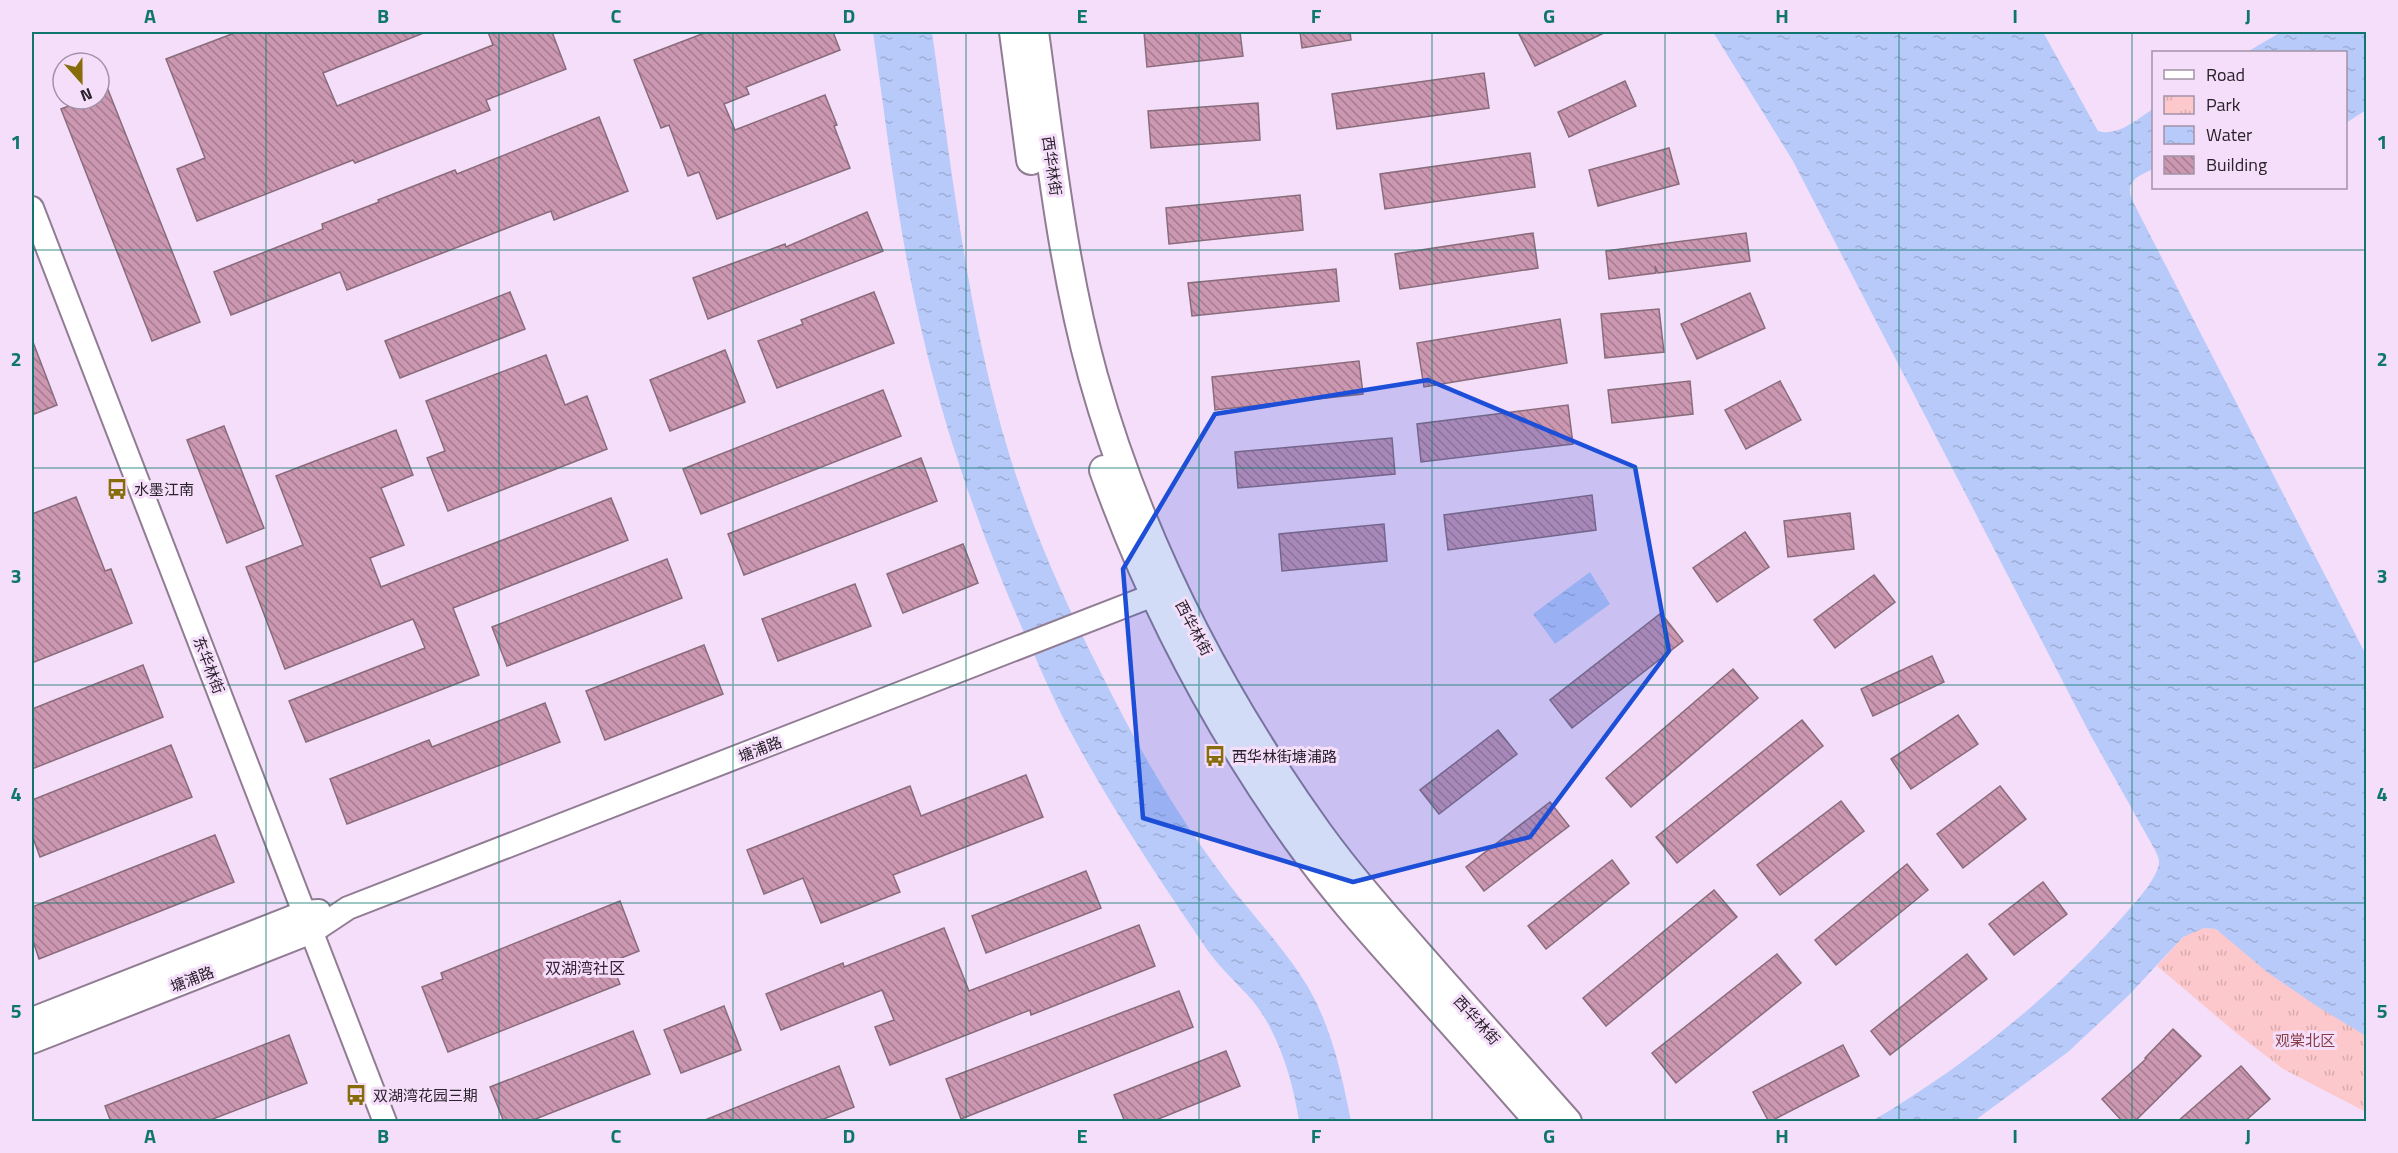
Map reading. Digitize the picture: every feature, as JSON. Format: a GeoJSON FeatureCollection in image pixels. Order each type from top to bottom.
{"type":"FeatureCollection","features":[{"type":"Feature","properties":{"kind":"main road","name":"西华林街"},"geometry":{"type":"LineString","coordinates":[[1014,32],[1038,206],[1055,305],[1075,383],[1123,525],[1257,743],[1319,834],[1383,914],[1567,1122]]}},
{"type":"Feature","properties":{"kind":"main road","name":"西华林街"},"geometry":{"type":"LineString","coordinates":[[1034,32],[1057,199],[1075,302],[1093,377],[1142,517],[1163,591],[1202,689],[1236,749],[1298,840],[1361,921],[1540,1122]]}},
{"type":"Feature","properties":{"kind":"street","name":"东华林街"},"geometry":{"type":"LineString","coordinates":[[32,208],[385,1122]]}},
{"type":"Feature","properties":{"kind":"street","name":"塘浦路"},"geometry":{"type":"LineString","coordinates":[[32,1019],[348,908],[1084,624],[1163,591]]}},
{"type":"Feature","properties":{"kind":"street","name":"塘浦路"},"geometry":{"type":"LineString","coordinates":[[32,1042],[308,922]]}},
{"type":"Feature","properties":{"kind":"highlighted area"},"geometry":{"type":"Polygon","coordinates":[[[1428,380],[1635,467],[1669,651],[1530,837],[1353,882],[1143,818],[1123,569],[1215,414],[1428,380]]]}},
{"type":"Feature","properties":{"kind":"green space","name":"观棠北区"},"geometry":{"type":"Polygon","coordinates":[[[2204,928],[2216,929],[2366,1036],[2366,1112],[2283,1069],[2157,966],[2185,935],[2204,928]]]}},
{"type":"Feature","properties":{"kind":"water"},"geometry":{"type":"Polygon","coordinates":[[[873,32],[932,32],[969,282],[989,381],[1002,430],[1033,524],[1086,644],[1154,773],[1200,845],[1291,962],[1311,993],[1333,1046],[1351,1121],[1299,1121],[1289,1074],[1270,1027],[1252,1000],[1208,951],[1118,814],[1069,729],[1026,637],[996,567],[957,459],[926,349],[902,231],[873,32]]]}},
{"type":"Feature","properties":{"kind":"water"},"geometry":{"type":"Polygon","coordinates":[[[1713,32],[2043,32],[2098,131],[2113,132],[2152,110],[2152,170],[2132,183],[2131,198],[2366,655],[2366,1036],[2267,972],[2216,929],[2204,928],[2183,937],[2128,996],[2068,1052],[1974,1121],[1872,1121],[1907,1100],[1975,1052],[2008,1027],[2070,972],[2136,902],[2155,875],[2159,859],[2090,734],[1793,161],[1713,32]]]}},
{"type":"Feature","properties":{"kind":"water"},"geometry":{"type":"Polygon","coordinates":[[[2281,32],[2366,32],[2366,110],[2347,122],[2347,51],[2249,51],[2281,32]]]}},
{"type":"Feature","properties":{"kind":"water"},"geometry":{"type":"Polygon","coordinates":[[[1590,572],[1610,604],[1555,644],[1533,614],[1590,572]]]}},
{"type":"Feature","properties":{"kind":"building"},"geometry":{"type":"Polygon","coordinates":[[[237,32],[426,32],[323,73],[337,106],[493,45],[488,32],[552,32],[566,69],[486,100],[490,110],[197,221],[177,169],[205,158],[166,59],[237,32]]]}},
{"type":"Feature","properties":{"kind":"building"},"geometry":{"type":"Polygon","coordinates":[[[707,32],[833,32],[840,50],[746,87],[749,94],[724,104],[735,130],[825,95],[850,168],[717,219],[699,172],[688,176],[669,125],[661,128],[634,60],[707,32]]]}},
{"type":"Feature","properties":{"kind":"building"},"geometry":{"type":"Polygon","coordinates":[[[1144,32],[1240,32],[1243,56],[1147,67],[1144,32]]]}},
{"type":"Feature","properties":{"kind":"building"},"geometry":{"type":"Polygon","coordinates":[[[1300,32],[1350,32],[1351,40],[1302,48],[1300,32]]]}},
{"type":"Feature","properties":{"kind":"building"},"geometry":{"type":"Polygon","coordinates":[[[1518,32],[1606,32],[1535,66],[1518,32]]]}},
{"type":"Feature","properties":{"kind":"building"},"geometry":{"type":"Polygon","coordinates":[[[1484,73],[1489,108],[1337,129],[1332,94],[1484,73]]]}},
{"type":"Feature","properties":{"kind":"building"},"geometry":{"type":"Polygon","coordinates":[[[1625,81],[1636,106],[1569,137],[1558,112],[1625,81]]]}},
{"type":"Feature","properties":{"kind":"building"},"geometry":{"type":"Polygon","coordinates":[[[111,97],[200,322],[152,341],[62,111],[111,111],[111,97]]]}},
{"type":"Feature","properties":{"kind":"building"},"geometry":{"type":"Polygon","coordinates":[[[1258,103],[1260,140],[1151,148],[1148,111],[1258,103]]]}},
{"type":"Feature","properties":{"kind":"building"},"geometry":{"type":"Polygon","coordinates":[[[599,117],[628,191],[554,220],[551,211],[347,290],[340,272],[231,315],[214,272],[323,229],[322,224],[379,202],[378,200],[455,170],[457,174],[599,117]]]}},
{"type":"Feature","properties":{"kind":"building"},"geometry":{"type":"Polygon","coordinates":[[[1669,148],[1679,184],[1598,206],[1589,170],[1669,148]]]}},
{"type":"Feature","properties":{"kind":"building"},"geometry":{"type":"Polygon","coordinates":[[[1530,153],[1535,187],[1385,209],[1380,174],[1530,153]]]}},
{"type":"Feature","properties":{"kind":"building"},"geometry":{"type":"Polygon","coordinates":[[[1300,195],[1303,230],[1169,244],[1166,208],[1300,195]]]}},
{"type":"Feature","properties":{"kind":"building"},"geometry":{"type":"Polygon","coordinates":[[[867,212],[883,251],[708,319],[693,278],[785,244],[786,247],[867,212]]]}},
{"type":"Feature","properties":{"kind":"building"},"geometry":{"type":"Polygon","coordinates":[[[1533,233],[1538,268],[1400,289],[1395,254],[1533,233]]]}},
{"type":"Feature","properties":{"kind":"building"},"geometry":{"type":"Polygon","coordinates":[[[1746,233],[1750,261],[1658,273],[1655,266],[1656,273],[1609,279],[1606,251],[1746,233]]]}},
{"type":"Feature","properties":{"kind":"building"},"geometry":{"type":"Polygon","coordinates":[[[1336,269],[1339,301],[1192,316],[1188,283],[1336,269]]]}},
{"type":"Feature","properties":{"kind":"building"},"geometry":{"type":"Polygon","coordinates":[[[510,292],[525,329],[400,378],[385,341],[510,292]]]}},
{"type":"Feature","properties":{"kind":"building"},"geometry":{"type":"Polygon","coordinates":[[[874,292],[894,343],[777,388],[758,341],[803,324],[801,320],[874,292]]]}},
{"type":"Feature","properties":{"kind":"building"},"geometry":{"type":"Polygon","coordinates":[[[1750,293],[1765,328],[1697,359],[1681,324],[1750,293]]]}},
{"type":"Feature","properties":{"kind":"building"},"geometry":{"type":"Polygon","coordinates":[[[1659,309],[1664,352],[1605,358],[1601,314],[1659,309]]]}},
{"type":"Feature","properties":{"kind":"building"},"geometry":{"type":"Polygon","coordinates":[[[1560,319],[1567,363],[1424,387],[1417,343],[1560,319]]]}},
{"type":"Feature","properties":{"kind":"building"},"geometry":{"type":"Polygon","coordinates":[[[32,343],[57,405],[32,415],[32,343]]]}},
{"type":"Feature","properties":{"kind":"building"},"geometry":{"type":"Polygon","coordinates":[[[725,350],[745,402],[670,431],[650,380],[725,350]]]}},
{"type":"Feature","properties":{"kind":"building"},"geometry":{"type":"Polygon","coordinates":[[[546,355],[565,405],[587,396],[607,449],[448,511],[427,458],[445,451],[426,401],[546,355]]]}},
{"type":"Feature","properties":{"kind":"building"},"geometry":{"type":"Polygon","coordinates":[[[1359,361],[1363,394],[1215,410],[1212,377],[1359,361]]]}},
{"type":"Feature","properties":{"kind":"building"},"geometry":{"type":"Polygon","coordinates":[[[1690,381],[1693,414],[1612,423],[1608,390],[1690,381]]]}},
{"type":"Feature","properties":{"kind":"building"},"geometry":{"type":"Polygon","coordinates":[[[1780,381],[1801,420],[1746,449],[1725,410],[1780,381]]]}},
{"type":"Feature","properties":{"kind":"building"},"geometry":{"type":"Polygon","coordinates":[[[883,390],[901,436],[701,514],[683,469],[883,390]]]}},
{"type":"Feature","properties":{"kind":"building"},"geometry":{"type":"Polygon","coordinates":[[[1568,405],[1573,444],[1421,462],[1417,424],[1568,405]]]}},
{"type":"Feature","properties":{"kind":"building"},"geometry":{"type":"Polygon","coordinates":[[[224,426],[264,528],[227,543],[187,440],[224,426]]]}},
{"type":"Feature","properties":{"kind":"building"},"geometry":{"type":"Polygon","coordinates":[[[396,430],[413,475],[381,488],[404,545],[370,558],[381,587],[611,498],[628,540],[453,608],[479,675],[306,742],[289,701],[425,648],[413,619],[285,669],[246,567],[303,545],[276,476],[396,430]]]}},
{"type":"Feature","properties":{"kind":"building"},"geometry":{"type":"Polygon","coordinates":[[[1392,438],[1395,474],[1238,488],[1235,452],[1392,438]]]}},
{"type":"Feature","properties":{"kind":"building"},"geometry":{"type":"Polygon","coordinates":[[[921,458],[937,501],[744,575],[728,534],[921,458]]]}},
{"type":"Feature","properties":{"kind":"building"},"geometry":{"type":"Polygon","coordinates":[[[1592,495],[1596,530],[1448,550],[1444,515],[1592,495]]]}},
{"type":"Feature","properties":{"kind":"building"},"geometry":{"type":"Polygon","coordinates":[[[76,497],[105,571],[111,569],[132,623],[32,663],[32,514],[76,497]]]}},
{"type":"Feature","properties":{"kind":"building"},"geometry":{"type":"Polygon","coordinates":[[[1850,513],[1854,549],[1788,557],[1784,521],[1850,513]]]}},
{"type":"Feature","properties":{"kind":"building"},"geometry":{"type":"Polygon","coordinates":[[[1384,524],[1387,561],[1282,571],[1279,534],[1384,524]]]}},
{"type":"Feature","properties":{"kind":"building"},"geometry":{"type":"Polygon","coordinates":[[[1745,532],[1769,567],[1717,602],[1693,568],[1745,532]]]}},
{"type":"Feature","properties":{"kind":"building"},"geometry":{"type":"Polygon","coordinates":[[[963,544],[978,583],[903,613],[887,574],[963,544]]]}},
{"type":"Feature","properties":{"kind":"building"},"geometry":{"type":"Polygon","coordinates":[[[667,559],[682,598],[507,666],[492,627],[667,559]]]}},
{"type":"Feature","properties":{"kind":"building"},"geometry":{"type":"Polygon","coordinates":[[[1874,575],[1895,602],[1835,648],[1814,620],[1874,575]]]}},
{"type":"Feature","properties":{"kind":"building"},"geometry":{"type":"Polygon","coordinates":[[[855,584],[871,626],[778,661],[762,619],[855,584]]]}},
{"type":"Feature","properties":{"kind":"building"},"geometry":{"type":"Polygon","coordinates":[[[1661,613],[1683,641],[1572,728],[1550,700],[1661,613]]]}},
{"type":"Feature","properties":{"kind":"building"},"geometry":{"type":"Polygon","coordinates":[[[704,645],[723,694],[605,740],[586,691],[704,645]]]}},
{"type":"Feature","properties":{"kind":"building"},"geometry":{"type":"Polygon","coordinates":[[[1932,656],[1944,682],[1873,716],[1861,689],[1932,656]]]}},
{"type":"Feature","properties":{"kind":"building"},"geometry":{"type":"Polygon","coordinates":[[[143,665],[163,717],[32,769],[32,709],[143,665]]]}},
{"type":"Feature","properties":{"kind":"building"},"geometry":{"type":"Polygon","coordinates":[[[1733,669],[1758,698],[1631,807],[1606,778],[1733,669]]]}},
{"type":"Feature","properties":{"kind":"building"},"geometry":{"type":"Polygon","coordinates":[[[545,703],[560,742],[347,824],[330,779],[429,740],[432,747],[545,703]]]}},
{"type":"Feature","properties":{"kind":"building"},"geometry":{"type":"Polygon","coordinates":[[[1958,715],[1978,744],[1911,789],[1891,759],[1958,715]]]}},
{"type":"Feature","properties":{"kind":"building"},"geometry":{"type":"Polygon","coordinates":[[[1802,720],[1823,746],[1677,863],[1656,837],[1802,720]]]}},
{"type":"Feature","properties":{"kind":"building"},"geometry":{"type":"Polygon","coordinates":[[[1498,730],[1517,754],[1439,814],[1420,790],[1498,730]]]}},
{"type":"Feature","properties":{"kind":"building"},"geometry":{"type":"Polygon","coordinates":[[[171,745],[192,797],[40,857],[32,835],[32,800],[171,745]]]}},
{"type":"Feature","properties":{"kind":"building"},"geometry":{"type":"Polygon","coordinates":[[[1026,775],[1043,817],[893,875],[900,892],[821,923],[803,878],[764,894],[747,850],[910,786],[921,816],[1026,775]]]}},
{"type":"Feature","properties":{"kind":"building"},"geometry":{"type":"Polygon","coordinates":[[[2000,786],[2026,819],[1963,868],[1937,834],[2000,786]]]}},
{"type":"Feature","properties":{"kind":"building"},"geometry":{"type":"Polygon","coordinates":[[[1841,801],[1864,831],[1780,895],[1757,865],[1841,801]]]}},
{"type":"Feature","properties":{"kind":"building"},"geometry":{"type":"Polygon","coordinates":[[[1550,802],[1569,826],[1484,891],[1466,867],[1550,802]]]}},
{"type":"Feature","properties":{"kind":"building"},"geometry":{"type":"Polygon","coordinates":[[[215,835],[234,882],[39,959],[32,938],[32,907],[215,835]]]}},
{"type":"Feature","properties":{"kind":"building"},"geometry":{"type":"Polygon","coordinates":[[[1612,860],[1629,883],[1546,949],[1528,926],[1612,860]]]}},
{"type":"Feature","properties":{"kind":"building"},"geometry":{"type":"Polygon","coordinates":[[[1907,864],[1928,890],[1836,965],[1815,940],[1907,864]]]}},
{"type":"Feature","properties":{"kind":"building"},"geometry":{"type":"Polygon","coordinates":[[[1086,871],[1101,908],[986,953],[972,916],[1086,871]]]}},
{"type":"Feature","properties":{"kind":"building"},"geometry":{"type":"Polygon","coordinates":[[[2043,882],[2067,914],[2014,955],[1989,924],[2043,882]]]}},
{"type":"Feature","properties":{"kind":"building"},"geometry":{"type":"Polygon","coordinates":[[[1714,890],[1737,917],[1606,1026],[1583,998],[1714,890]]]}},
{"type":"Feature","properties":{"kind":"building"},"geometry":{"type":"Polygon","coordinates":[[[620,901],[639,951],[611,962],[620,984],[448,1052],[422,987],[443,979],[441,973],[620,901]]]}},
{"type":"Feature","properties":{"kind":"building"},"geometry":{"type":"Polygon","coordinates":[[[1139,925],[1155,966],[1031,1015],[1030,1010],[890,1065],[875,1027],[894,1020],[882,990],[781,1030],[766,994],[843,963],[844,967],[944,928],[969,991],[1139,925]]]}},
{"type":"Feature","properties":{"kind":"building"},"geometry":{"type":"Polygon","coordinates":[[[1777,954],[1801,983],[1676,1083],[1652,1053],[1777,954]]]}},
{"type":"Feature","properties":{"kind":"building"},"geometry":{"type":"Polygon","coordinates":[[[1967,954],[1987,979],[1890,1055],[1871,1031],[1967,954]]]}},
{"type":"Feature","properties":{"kind":"building"},"geometry":{"type":"Polygon","coordinates":[[[1179,991],[1193,1027],[961,1119],[946,1079],[1179,991]]]}},
{"type":"Feature","properties":{"kind":"building"},"geometry":{"type":"Polygon","coordinates":[[[724,1006],[741,1050],[681,1073],[664,1030],[724,1006]]]}},
{"type":"Feature","properties":{"kind":"building"},"geometry":{"type":"Polygon","coordinates":[[[2173,1029],[2201,1056],[2134,1122],[2123,1122],[2102,1099],[2146,1059],[2173,1029]]]}},
{"type":"Feature","properties":{"kind":"building"},"geometry":{"type":"Polygon","coordinates":[[[633,1031],[650,1074],[528,1122],[504,1122],[490,1087],[633,1031]]]}},
{"type":"Feature","properties":{"kind":"building"},"geometry":{"type":"Polygon","coordinates":[[[289,1035],[307,1083],[205,1122],[111,1122],[105,1106],[289,1035]]]}},
{"type":"Feature","properties":{"kind":"building"},"geometry":{"type":"Polygon","coordinates":[[[1843,1045],[1859,1076],[1769,1122],[1753,1092],[1843,1045]]]}},
{"type":"Feature","properties":{"kind":"building"},"geometry":{"type":"Polygon","coordinates":[[[1226,1051],[1240,1086],[1151,1122],[1125,1122],[1114,1095],[1226,1051]]]}},
{"type":"Feature","properties":{"kind":"building"},"geometry":{"type":"Polygon","coordinates":[[[839,1066],[854,1107],[816,1122],[700,1122],[839,1066]]]}},
{"type":"Feature","properties":{"kind":"building"},"geometry":{"type":"Polygon","coordinates":[[[2241,1066],[2270,1099],[2244,1122],[2177,1122],[2241,1066]]]}},
{"type":"Feature","properties":{"kind":"place","name":"水墨江南"},"geometry":{"type":"Point","coordinates":[117,489]}},
{"type":"Feature","properties":{"kind":"place","name":"西华林街塘浦路"},"geometry":{"type":"Point","coordinates":[1215,756]}},
{"type":"Feature","properties":{"kind":"place","name":"双湖湾花园三期"},"geometry":{"type":"Point","coordinates":[356,1095]}},
{"type":"Feature","properties":{"kind":"district","name":"双湖湾社区"},"geometry":{"type":"Point","coordinates":[585,968]}}]}
